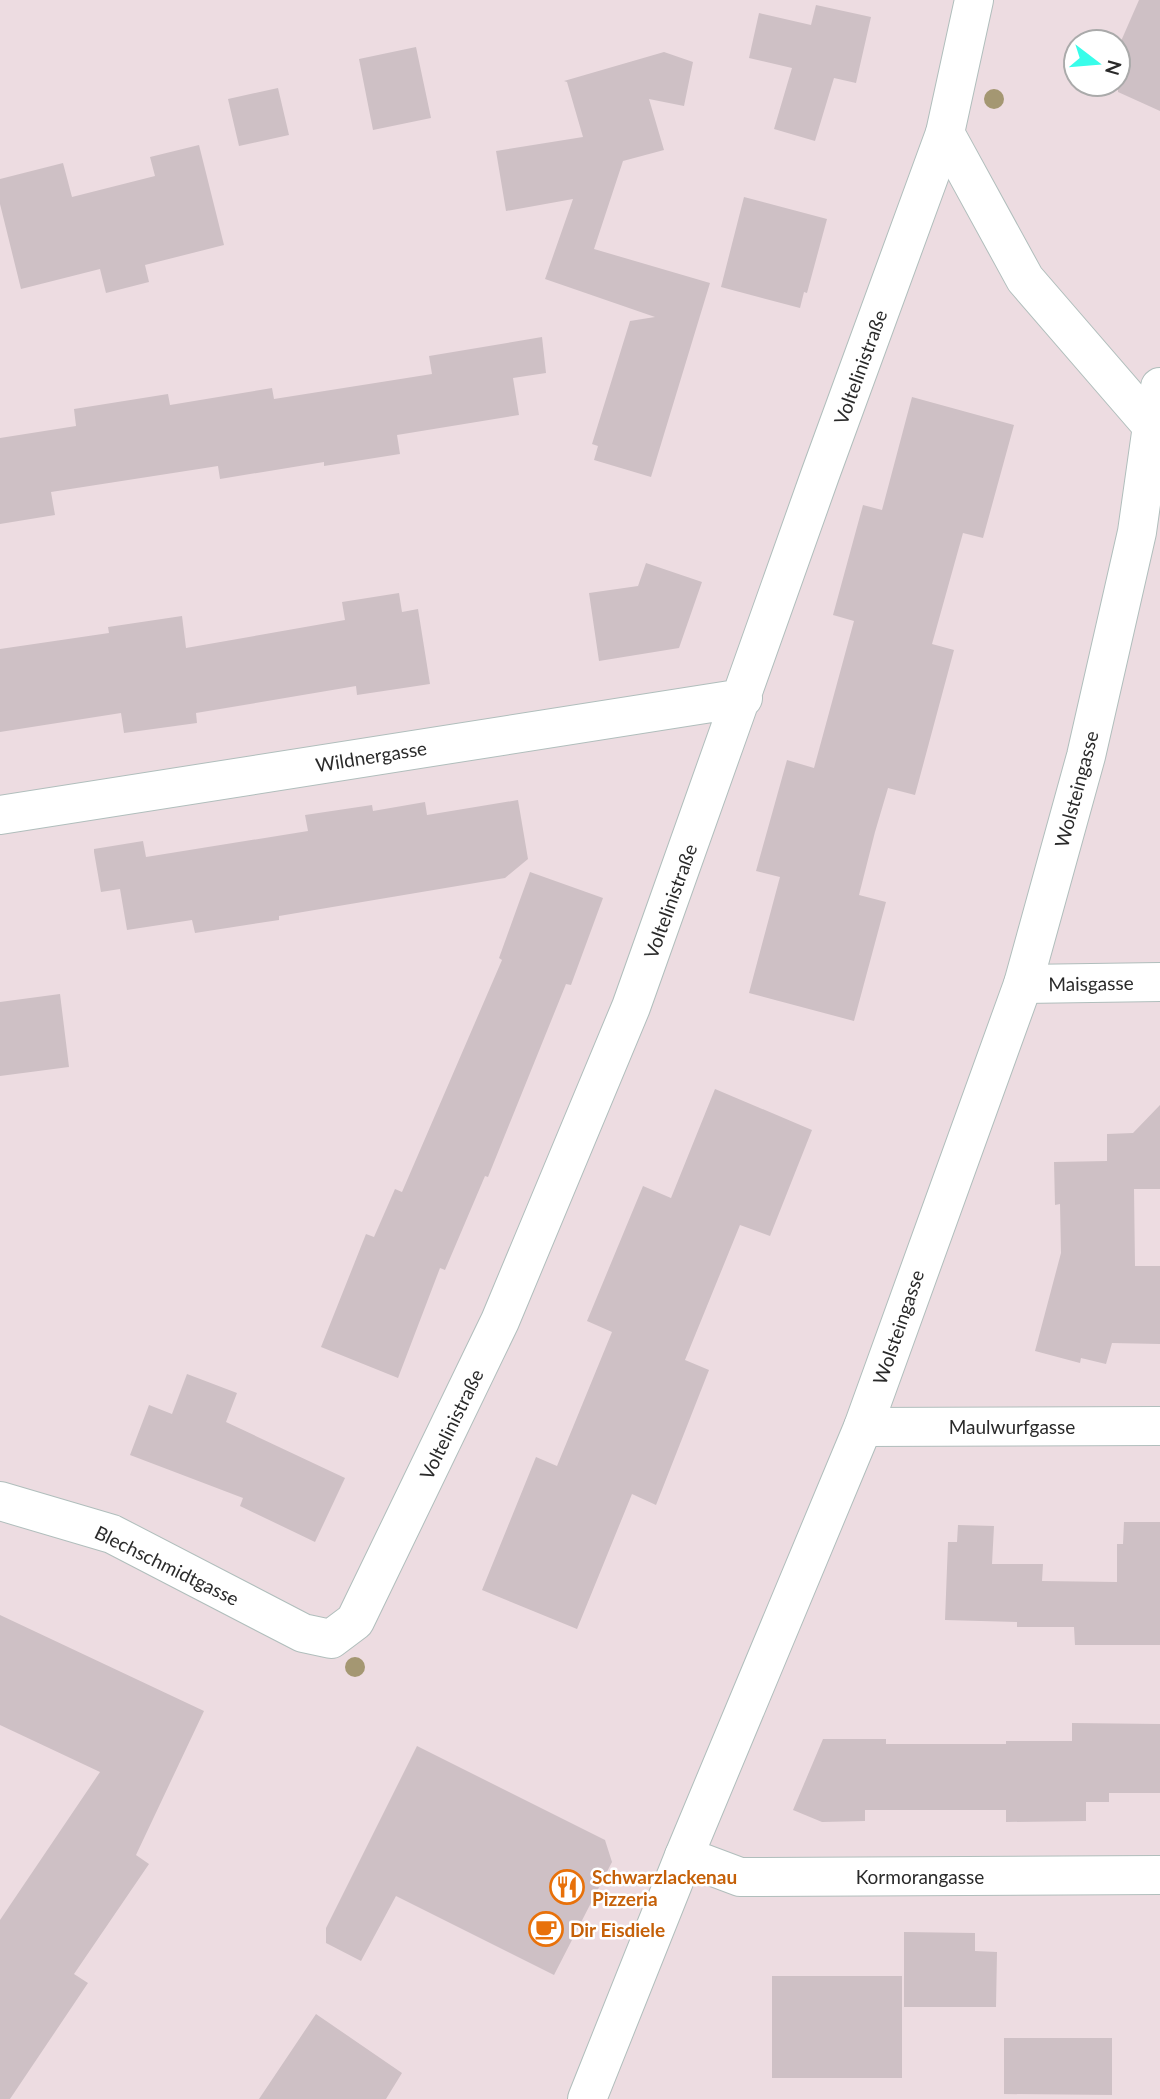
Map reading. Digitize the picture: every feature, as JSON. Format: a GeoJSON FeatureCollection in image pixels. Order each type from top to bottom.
{"type":"FeatureCollection","features":[{"type":"Feature","properties":{"kind":"street","name":"Voltelinistraße"},"geometry":{"type":"LineString","coordinates":[[331,1639],[355,1621],[500,1321],[631,1007],[820,475],[945,134],[974,0]]}},
{"type":"Feature","properties":{"kind":"street"},"geometry":{"type":"LineString","coordinates":[[945,134],[1026,279],[1152,426]]}},
{"type":"Feature","properties":{"kind":"street"},"geometry":{"type":"LineString","coordinates":[[1149,532],[1152,426],[1160,387]]}},
{"type":"Feature","properties":{"kind":"street","name":"Wolsteingasse"},"geometry":{"type":"LineString","coordinates":[[587,2099],[684,1856],[863,1427],[1023,984],[1149,532]]}},
{"type":"Feature","properties":{"kind":"street","name":"Wildnergasse"},"geometry":{"type":"LineString","coordinates":[[0,815],[743,698]]}},
{"type":"Feature","properties":{"kind":"street","name":"Maisgasse"},"geometry":{"type":"LineString","coordinates":[[1023,984],[1160,982]]}},
{"type":"Feature","properties":{"kind":"street","name":"Maulwurfgasse"},"geometry":{"type":"LineString","coordinates":[[863,1427],[1160,1426]]}},
{"type":"Feature","properties":{"kind":"street","name":"Blechschmidtgasse"},"geometry":{"type":"LineString","coordinates":[[0,1500],[112,1534],[303,1633],[331,1639]]}},
{"type":"Feature","properties":{"kind":"street","name":"Kormorangasse"},"geometry":{"type":"LineString","coordinates":[[684,1856],[740,1877],[1160,1875]]}},
{"type":"Feature","properties":{"kind":"building"},"geometry":{"type":"Polygon","coordinates":[[[1139,0],[1160,0],[1160,111],[1131,98],[1132,28],[1127,28],[1139,0]]]}},
{"type":"Feature","properties":{"kind":"building"},"geometry":{"type":"Polygon","coordinates":[[[816,5],[871,17],[856,83],[834,78],[815,141],[774,129],[792,68],[749,58],[759,13],[811,25],[816,5]]]}},
{"type":"Feature","properties":{"kind":"building"},"geometry":{"type":"Polygon","coordinates":[[[416,47],[431,118],[373,130],[359,59],[416,47]]]}},
{"type":"Feature","properties":{"kind":"building"},"geometry":{"type":"Polygon","coordinates":[[[664,52],[693,62],[684,106],[649,99],[664,150],[623,161],[594,249],[710,283],[651,477],[594,460],[598,446],[592,444],[630,321],[655,317],[545,279],[573,199],[506,211],[496,151],[583,137],[567,82],[564,81],[664,52]]]}},
{"type":"Feature","properties":{"kind":"building"},"geometry":{"type":"Polygon","coordinates":[[[278,88],[289,135],[239,146],[228,99],[278,88]]]}},
{"type":"Feature","properties":{"kind":"building"},"geometry":{"type":"Polygon","coordinates":[[[199,145],[224,245],[145,265],[149,282],[106,293],[100,269],[21,289],[0,204],[0,179],[63,163],[72,197],[155,176],[150,157],[199,145]]]}},
{"type":"Feature","properties":{"kind":"building"},"geometry":{"type":"Polygon","coordinates":[[[744,197],[827,219],[807,293],[804,292],[800,308],[721,287],[744,197]]]}},
{"type":"Feature","properties":{"kind":"building"},"geometry":{"type":"Polygon","coordinates":[[[542,337],[546,373],[513,378],[519,415],[397,435],[400,454],[324,466],[324,462],[220,479],[218,466],[51,492],[55,515],[0,524],[0,438],[76,426],[74,409],[168,394],[170,405],[272,388],[274,399],[432,374],[429,356],[542,337]]]}},
{"type":"Feature","properties":{"kind":"building"},"geometry":{"type":"Polygon","coordinates":[[[912,397],[1014,425],[983,538],[963,533],[932,644],[954,650],[915,795],[888,788],[875,832],[859,895],[886,902],[854,1021],[749,993],[780,877],[756,871],[787,760],[814,768],[854,621],[833,615],[863,505],[882,510],[912,397]]]}},
{"type":"Feature","properties":{"kind":"building"},"geometry":{"type":"Polygon","coordinates":[[[646,563],[702,582],[679,648],[599,661],[589,593],[638,586],[646,563]]]}},
{"type":"Feature","properties":{"kind":"building"},"geometry":{"type":"Polygon","coordinates":[[[399,593],[402,612],[418,609],[430,684],[357,695],[356,686],[196,713],[197,723],[124,733],[121,713],[0,732],[0,649],[109,633],[108,627],[182,616],[186,648],[345,620],[342,602],[399,593]]]}},
{"type":"Feature","properties":{"kind":"building"},"geometry":{"type":"Polygon","coordinates":[[[518,800],[528,859],[505,878],[195,933],[192,920],[127,930],[120,889],[101,892],[94,852],[94,849],[143,841],[146,857],[308,831],[305,815],[372,805],[373,811],[425,802],[427,815],[518,800]]]}},
{"type":"Feature","properties":{"kind":"building"},"geometry":{"type":"Polygon","coordinates":[[[530,872],[603,898],[571,985],[566,984],[488,1177],[485,1176],[445,1270],[440,1268],[398,1378],[321,1347],[366,1234],[374,1237],[395,1189],[402,1192],[502,960],[499,958],[530,872]]]}},
{"type":"Feature","properties":{"kind":"building"},"geometry":{"type":"Polygon","coordinates":[[[60,994],[69,1067],[0,1076],[0,1002],[60,994]]]}},
{"type":"Feature","properties":{"kind":"building"},"geometry":{"type":"Polygon","coordinates":[[[715,1089],[812,1130],[770,1236],[740,1225],[685,1360],[709,1370],[656,1505],[632,1494],[577,1629],[482,1590],[536,1457],[557,1466],[612,1332],[587,1321],[643,1186],[671,1198],[715,1089]]]}},
{"type":"Feature","properties":{"kind":"building"},"geometry":{"type":"Polygon","coordinates":[[[1160,1105],[1160,1189],[1134,1189],[1135,1266],[1160,1266],[1160,1344],[1112,1343],[1106,1364],[1081,1358],[1080,1363],[1035,1351],[1061,1253],[1060,1204],[1055,1205],[1054,1162],[1107,1161],[1107,1134],[1133,1133],[1160,1105]]]}},
{"type":"Feature","properties":{"kind":"building"},"geometry":{"type":"Polygon","coordinates":[[[187,1374],[237,1393],[226,1422],[345,1478],[315,1542],[240,1506],[243,1498],[130,1455],[149,1405],[172,1414],[187,1374]]]}},
{"type":"Feature","properties":{"kind":"building"},"geometry":{"type":"Polygon","coordinates":[[[1124,1522],[1160,1522],[1160,1645],[1075,1645],[1074,1627],[1017,1627],[1017,1622],[945,1620],[948,1542],[957,1542],[958,1525],[994,1526],[992,1564],[1043,1564],[1042,1581],[1117,1582],[1117,1544],[1123,1544],[1124,1522]]]}},
{"type":"Feature","properties":{"kind":"building"},"geometry":{"type":"Polygon","coordinates":[[[0,1615],[204,1711],[136,1855],[149,1864],[74,1974],[88,1983],[10,2099],[0,2099],[0,1920],[100,1772],[0,1725],[0,1615]]]}},
{"type":"Feature","properties":{"kind":"building"},"geometry":{"type":"Polygon","coordinates":[[[1072,1723],[1160,1724],[1160,1793],[1109,1793],[1109,1802],[1086,1802],[1086,1821],[1006,1822],[1006,1810],[865,1810],[865,1821],[822,1822],[793,1810],[823,1739],[886,1739],[886,1744],[1072,1741],[1072,1723]]]}},
{"type":"Feature","properties":{"kind":"building"},"geometry":{"type":"Polygon","coordinates":[[[417,1746],[605,1840],[612,1862],[554,1975],[396,1896],[361,1961],[326,1943],[326,1928],[417,1746]]]}},
{"type":"Feature","properties":{"kind":"building"},"geometry":{"type":"Polygon","coordinates":[[[904,1932],[975,1933],[975,1951],[997,1952],[996,2007],[904,2007],[904,1932]]]}},
{"type":"Feature","properties":{"kind":"building"},"geometry":{"type":"Polygon","coordinates":[[[772,1976],[902,1976],[902,2078],[772,2078],[772,1976]]]}},
{"type":"Feature","properties":{"kind":"building"},"geometry":{"type":"Polygon","coordinates":[[[316,2014],[402,2073],[386,2099],[259,2099],[316,2014]]]}},
{"type":"Feature","properties":{"kind":"building"},"geometry":{"type":"Polygon","coordinates":[[[1004,2038],[1112,2038],[1112,2095],[1004,2094],[1004,2038]]]}},
{"type":"Feature","properties":{"kind":"place","name":"Schwarzlackenau Pizzeria"},"geometry":{"type":"Point","coordinates":[567,1887]}},
{"type":"Feature","properties":{"kind":"place","name":"Dir Eisdiele"},"geometry":{"type":"Point","coordinates":[546,1929]}}]}
